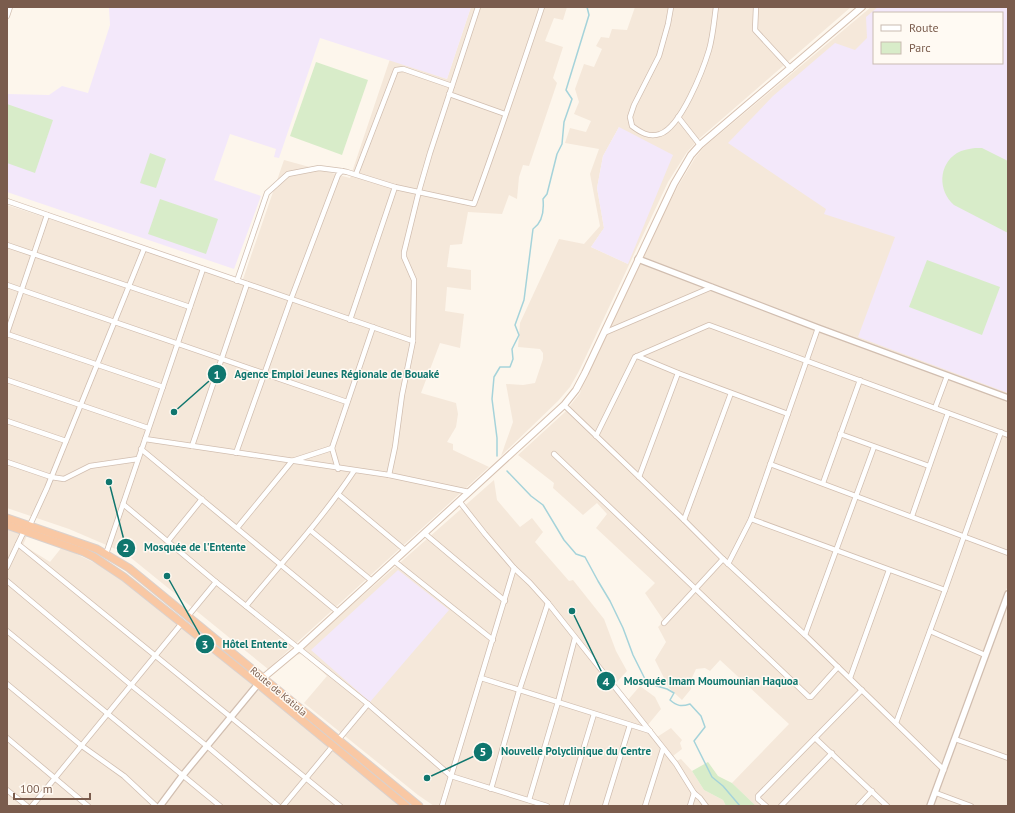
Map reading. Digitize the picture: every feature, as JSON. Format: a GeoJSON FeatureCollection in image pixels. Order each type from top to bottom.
{"type":"FeatureCollection","features":[{"type":"Feature","properties":{"kind":"highway","name":"Route de Katiola"},"geometry":{"type":"LineString","coordinates":[[7,518],[79,542],[106,554],[129,568],[420,806]]}},
{"type":"Feature","properties":{"kind":"highway","name":"Route de Katiola"},"geometry":{"type":"LineString","coordinates":[[7,525],[71,547],[94,557],[124,577],[258,684],[332,747],[406,806]]}},
{"type":"Feature","properties":{"kind":"main road"},"geometry":{"type":"LineString","coordinates":[[263,678],[299,648],[564,405],[576,390],[674,184],[691,155],[700,145],[862,7]]}},
{"type":"Feature","properties":{"kind":"street"},"geometry":{"type":"LineString","coordinates":[[7,16],[10,7]]}},
{"type":"Feature","properties":{"kind":"street"},"geometry":{"type":"LineString","coordinates":[[389,475],[412,341],[414,280],[404,257],[404,252],[419,191],[478,7]]}},
{"type":"Feature","properties":{"kind":"street"},"geometry":{"type":"LineString","coordinates":[[237,281],[267,193],[288,174],[318,168],[342,171],[395,187],[474,204],[498,139],[505,114],[542,7]]}},
{"type":"Feature","properties":{"kind":"street"},"geometry":{"type":"LineString","coordinates":[[671,7],[659,56],[634,105],[630,117],[632,126],[640,132],[651,135],[661,134],[678,117],[700,76],[709,48],[716,7]]}},
{"type":"Feature","properties":{"kind":"street"},"geometry":{"type":"LineString","coordinates":[[756,7],[756,30],[791,69]]}},
{"type":"Feature","properties":{"kind":"street"},"geometry":{"type":"LineString","coordinates":[[356,174],[396,70],[403,69],[452,86]]}},
{"type":"Feature","properties":{"kind":"street"},"geometry":{"type":"LineString","coordinates":[[449,94],[505,114]]}},
{"type":"Feature","properties":{"kind":"street"},"geometry":{"type":"LineString","coordinates":[[678,117],[700,145]]}},
{"type":"Feature","properties":{"kind":"street"},"geometry":{"type":"LineString","coordinates":[[236,453],[291,299],[338,176],[342,171]]}},
{"type":"Feature","properties":{"kind":"street"},"geometry":{"type":"LineString","coordinates":[[350,320],[395,187]]}},
{"type":"Feature","properties":{"kind":"street"},"geometry":{"type":"LineString","coordinates":[[7,202],[412,341]]}},
{"type":"Feature","properties":{"kind":"street"},"geometry":{"type":"LineString","coordinates":[[47,215],[7,334],[163,387]]}},
{"type":"Feature","properties":{"kind":"street"},"geometry":{"type":"LineString","coordinates":[[7,245],[190,307]]}},
{"type":"Feature","properties":{"kind":"street"},"geometry":{"type":"LineString","coordinates":[[30,525],[66,441],[144,249]]}},
{"type":"Feature","properties":{"kind":"street"},"geometry":{"type":"LineString","coordinates":[[638,259],[818,328],[1008,398]]}},
{"type":"Feature","properties":{"kind":"street"},"geometry":{"type":"LineString","coordinates":[[106,554],[203,269]]}},
{"type":"Feature","properties":{"kind":"street"},"geometry":{"type":"LineString","coordinates":[[192,446],[247,284]]}},
{"type":"Feature","properties":{"kind":"street"},"geometry":{"type":"LineString","coordinates":[[7,285],[347,402]]}},
{"type":"Feature","properties":{"kind":"street"},"geometry":{"type":"LineString","coordinates":[[604,333],[712,287]]}},
{"type":"Feature","properties":{"kind":"street"},"geometry":{"type":"LineString","coordinates":[[596,436],[634,357],[709,324],[1008,435]]}},
{"type":"Feature","properties":{"kind":"street"},"geometry":{"type":"LineString","coordinates":[[338,468],[332,448],[373,327]]}},
{"type":"Feature","properties":{"kind":"street"},"geometry":{"type":"LineString","coordinates":[[728,564],[751,519],[818,328]]}},
{"type":"Feature","properties":{"kind":"street"},"geometry":{"type":"LineString","coordinates":[[637,356],[788,414]]}},
{"type":"Feature","properties":{"kind":"street"},"geometry":{"type":"LineString","coordinates":[[639,477],[678,373]]}},
{"type":"Feature","properties":{"kind":"street"},"geometry":{"type":"LineString","coordinates":[[935,408],[947,376]]}},
{"type":"Feature","properties":{"kind":"street"},"geometry":{"type":"LineString","coordinates":[[7,380],[148,428]]}},
{"type":"Feature","properties":{"kind":"street"},"geometry":{"type":"LineString","coordinates":[[823,483],[860,380]]}},
{"type":"Feature","properties":{"kind":"street"},"geometry":{"type":"LineString","coordinates":[[684,520],[731,393]]}},
{"type":"Feature","properties":{"kind":"street"},"geometry":{"type":"LineString","coordinates":[[564,405],[728,564],[850,678],[944,770]]}},
{"type":"Feature","properties":{"kind":"street"},"geometry":{"type":"LineString","coordinates":[[912,516],[948,413]]}},
{"type":"Feature","properties":{"kind":"street"},"geometry":{"type":"LineString","coordinates":[[7,421],[66,441]]}},
{"type":"Feature","properties":{"kind":"street"},"geometry":{"type":"LineString","coordinates":[[896,723],[1001,432]]}},
{"type":"Feature","properties":{"kind":"street"},"geometry":{"type":"LineString","coordinates":[[840,434],[929,466]]}},
{"type":"Feature","properties":{"kind":"street"},"geometry":{"type":"LineString","coordinates":[[145,439],[292,462],[389,475],[469,492]]}},
{"type":"Feature","properties":{"kind":"street"},"geometry":{"type":"LineString","coordinates":[[805,636],[874,447]]}},
{"type":"Feature","properties":{"kind":"street"},"geometry":{"type":"LineString","coordinates":[[237,528],[292,462],[332,448]]}},
{"type":"Feature","properties":{"kind":"street"},"geometry":{"type":"LineString","coordinates":[[141,449],[338,612]]}},
{"type":"Feature","properties":{"kind":"street"},"geometry":{"type":"LineString","coordinates":[[554,454],[808,698],[811,697],[838,667]]}},
{"type":"Feature","properties":{"kind":"street"},"geometry":{"type":"LineString","coordinates":[[7,462],[51,477],[64,478],[90,466],[138,459]]}},
{"type":"Feature","properties":{"kind":"street"},"geometry":{"type":"LineString","coordinates":[[770,464],[1008,553]]}},
{"type":"Feature","properties":{"kind":"street"},"geometry":{"type":"LineString","coordinates":[[246,606],[310,530],[354,471]]}},
{"type":"Feature","properties":{"kind":"street"},"geometry":{"type":"LineString","coordinates":[[338,494],[405,550]]}},
{"type":"Feature","properties":{"kind":"street"},"geometry":{"type":"LineString","coordinates":[[168,541],[202,499]]}},
{"type":"Feature","properties":{"kind":"street"},"geometry":{"type":"LineString","coordinates":[[459,501],[514,568],[548,603],[676,764],[694,793],[706,806]]}},
{"type":"Feature","properties":{"kind":"street"},"geometry":{"type":"LineString","coordinates":[[123,504],[216,582],[368,704],[452,776],[547,806]]}},
{"type":"Feature","properties":{"kind":"street"},"geometry":{"type":"LineString","coordinates":[[751,519],[945,590]]}},
{"type":"Feature","properties":{"kind":"street"},"geometry":{"type":"LineString","coordinates":[[310,530],[372,581]]}},
{"type":"Feature","properties":{"kind":"street"},"geometry":{"type":"LineString","coordinates":[[7,567],[24,531]]}},
{"type":"Feature","properties":{"kind":"street"},"geometry":{"type":"LineString","coordinates":[[424,533],[505,601]]}},
{"type":"Feature","properties":{"kind":"street"},"geometry":{"type":"LineString","coordinates":[[18,544],[340,806]]}},
{"type":"Feature","properties":{"kind":"street"},"geometry":{"type":"LineString","coordinates":[[664,623],[723,559]]}},
{"type":"Feature","properties":{"kind":"street"},"geometry":{"type":"LineString","coordinates":[[394,561],[493,640]]}},
{"type":"Feature","properties":{"kind":"street"},"geometry":{"type":"LineString","coordinates":[[442,806],[514,568]]}},
{"type":"Feature","properties":{"kind":"street"},"geometry":{"type":"LineString","coordinates":[[850,678],[889,570]]}},
{"type":"Feature","properties":{"kind":"street"},"geometry":{"type":"LineString","coordinates":[[7,581],[130,685],[208,747],[278,806]]}},
{"type":"Feature","properties":{"kind":"street"},"geometry":{"type":"LineString","coordinates":[[188,616],[216,582]]}},
{"type":"Feature","properties":{"kind":"street"},"geometry":{"type":"LineString","coordinates":[[930,806],[1008,594]]}},
{"type":"Feature","properties":{"kind":"street"},"geometry":{"type":"LineString","coordinates":[[491,789],[519,691],[548,603]]}},
{"type":"Feature","properties":{"kind":"street"},"geometry":{"type":"LineString","coordinates":[[32,806],[182,623]]}},
{"type":"Feature","properties":{"kind":"street"},"geometry":{"type":"LineString","coordinates":[[7,631],[220,806]]}},
{"type":"Feature","properties":{"kind":"street"},"geometry":{"type":"LineString","coordinates":[[930,631],[985,655]]}},
{"type":"Feature","properties":{"kind":"street"},"geometry":{"type":"LineString","coordinates":[[529,800],[575,638]]}},
{"type":"Feature","properties":{"kind":"street"},"geometry":{"type":"LineString","coordinates":[[160,806],[183,775],[208,747],[231,716],[263,678]]}},
{"type":"Feature","properties":{"kind":"street"},"geometry":{"type":"LineString","coordinates":[[481,678],[650,731]]}},
{"type":"Feature","properties":{"kind":"street"},"geometry":{"type":"LineString","coordinates":[[7,684],[82,746],[124,776],[156,806]]}},
{"type":"Feature","properties":{"kind":"street"},"geometry":{"type":"LineString","coordinates":[[766,806],[758,797],[862,690]]}},
{"type":"Feature","properties":{"kind":"street"},"geometry":{"type":"LineString","coordinates":[[338,740],[368,704]]}},
{"type":"Feature","properties":{"kind":"street"},"geometry":{"type":"LineString","coordinates":[[566,806],[594,714]]}},
{"type":"Feature","properties":{"kind":"street"},"geometry":{"type":"LineString","coordinates":[[605,806],[630,725]]}},
{"type":"Feature","properties":{"kind":"street"},"geometry":{"type":"LineString","coordinates":[[7,738],[88,806]]}},
{"type":"Feature","properties":{"kind":"street"},"geometry":{"type":"LineString","coordinates":[[815,738],[887,806]]}},
{"type":"Feature","properties":{"kind":"street"},"geometry":{"type":"LineString","coordinates":[[955,739],[1008,758]]}},
{"type":"Feature","properties":{"kind":"street"},"geometry":{"type":"LineString","coordinates":[[283,806],[332,747]]}},
{"type":"Feature","properties":{"kind":"street"},"geometry":{"type":"LineString","coordinates":[[644,806],[663,748]]}},
{"type":"Feature","properties":{"kind":"street"},"geometry":{"type":"LineString","coordinates":[[781,806],[832,753]]}},
{"type":"Feature","properties":{"kind":"street"},"geometry":{"type":"LineString","coordinates":[[7,790],[27,806]]}},
{"type":"Feature","properties":{"kind":"street"},"geometry":{"type":"LineString","coordinates":[[858,806],[872,791]]}},
{"type":"Feature","properties":{"kind":"street"},"geometry":{"type":"LineString","coordinates":[[690,806],[694,793]]}},
{"type":"Feature","properties":{"kind":"street"},"geometry":{"type":"LineString","coordinates":[[936,793],[971,806]]}},
{"type":"Feature","properties":{"kind":"shaded area"},"geometry":{"type":"Polygon","coordinates":[[[104,7],[471,7],[447,79],[320,38],[279,158],[274,157],[276,149],[230,134],[214,180],[261,196],[234,269],[7,192],[7,94],[49,95],[62,86],[88,93],[110,25],[109,8],[104,7]]]}},
{"type":"Feature","properties":{"kind":"shaded area"},"geometry":{"type":"Polygon","coordinates":[[[471,7],[567,7],[563,20],[554,18],[545,41],[563,47],[553,78],[557,83],[529,166],[523,165],[519,177],[517,199],[509,195],[502,214],[468,212],[462,244],[450,245],[447,267],[471,270],[471,290],[447,287],[445,311],[464,314],[460,348],[440,343],[421,393],[456,403],[458,414],[456,427],[447,442],[453,444],[453,450],[489,467],[268,669],[125,553],[69,529],[7,508],[7,205],[242,282],[284,160],[350,178],[390,59],[447,79],[471,7]]]}},
{"type":"Feature","properties":{"kind":"shaded area"},"geometry":{"type":"Polygon","coordinates":[[[635,7],[851,7],[700,138],[687,152],[668,182],[579,371],[570,387],[558,401],[501,456],[513,422],[506,384],[523,385],[535,383],[543,359],[543,353],[540,349],[518,347],[520,323],[559,239],[584,244],[600,226],[590,174],[599,149],[565,143],[570,128],[586,132],[591,121],[574,114],[579,102],[575,89],[584,64],[594,67],[602,49],[596,46],[601,37],[609,38],[612,29],[627,30],[635,7]],[[619,127],[603,156],[597,188],[604,228],[591,247],[628,264],[619,127]]]}},
{"type":"Feature","properties":{"kind":"shaded area"},"geometry":{"type":"Polygon","coordinates":[[[871,7],[1008,7],[1008,585],[926,806],[756,806],[732,783],[789,724],[720,660],[710,671],[705,668],[696,669],[690,682],[691,689],[682,700],[669,688],[655,660],[666,642],[658,627],[664,621],[645,593],[655,583],[596,528],[607,514],[597,503],[583,515],[553,488],[554,483],[518,455],[565,412],[580,393],[585,375],[631,278],[678,186],[695,158],[704,147],[871,7]]]}},
{"type":"Feature","properties":{"kind":"shaded area"},"geometry":{"type":"Polygon","coordinates":[[[878,7],[1008,7],[1008,393],[858,337],[895,237],[824,214],[826,209],[728,143],[773,96],[835,43],[855,50],[867,38],[866,17],[878,7]]]}},
{"type":"Feature","properties":{"kind":"shaded area"},"geometry":{"type":"Polygon","coordinates":[[[619,127],[673,155],[628,264],[591,247],[604,228],[597,188],[603,156],[619,127]]]}},
{"type":"Feature","properties":{"kind":"shaded area"},"geometry":{"type":"Polygon","coordinates":[[[494,480],[497,500],[520,527],[532,518],[543,532],[535,542],[569,581],[573,580],[604,619],[616,651],[627,671],[615,684],[627,701],[640,686],[655,697],[661,709],[647,726],[657,737],[671,728],[682,740],[680,743],[682,749],[673,756],[676,761],[681,759],[692,771],[704,790],[723,800],[726,806],[434,806],[418,795],[304,703],[327,676],[306,657],[301,654],[295,655],[494,480]]]}},
{"type":"Feature","properties":{"kind":"shaded area"},"geometry":{"type":"Polygon","coordinates":[[[7,526],[28,533],[23,545],[50,562],[62,547],[97,564],[120,578],[402,806],[7,806],[7,526]]]}},
{"type":"Feature","properties":{"kind":"shaded area"},"geometry":{"type":"Polygon","coordinates":[[[398,570],[449,610],[370,702],[311,650],[398,570]]]}},
{"type":"Feature","properties":{"kind":"shaded area"},"geometry":{"type":"Polygon","coordinates":[[[1008,602],[1008,806],[932,806],[1008,602]]]}},
{"type":"Feature","properties":{"kind":"green space"},"geometry":{"type":"Polygon","coordinates":[[[316,62],[368,80],[342,155],[290,136],[316,62]]]}},
{"type":"Feature","properties":{"kind":"green space"},"geometry":{"type":"Polygon","coordinates":[[[7,104],[53,120],[35,173],[7,163],[7,104]]]}},
{"type":"Feature","properties":{"kind":"green space"},"geometry":{"type":"Polygon","coordinates":[[[982,148],[1008,161],[1008,233],[954,205],[945,193],[942,178],[946,164],[957,153],[963,150],[982,148]]]}},
{"type":"Feature","properties":{"kind":"green space"},"geometry":{"type":"Polygon","coordinates":[[[150,153],[166,159],[156,188],[140,183],[150,153]]]}},
{"type":"Feature","properties":{"kind":"green space"},"geometry":{"type":"Polygon","coordinates":[[[160,199],[218,219],[206,254],[148,234],[160,199]]]}},
{"type":"Feature","properties":{"kind":"green space"},"geometry":{"type":"Polygon","coordinates":[[[927,260],[1000,287],[982,335],[909,307],[927,260]]]}},
{"type":"Feature","properties":{"kind":"green space"},"geometry":{"type":"Polygon","coordinates":[[[708,762],[718,776],[732,783],[756,806],[726,806],[723,800],[704,790],[692,771],[708,762]]]}},
{"type":"Feature","properties":{"kind":"waterway"},"geometry":{"type":"LineString","coordinates":[[497,456],[497,438],[492,399],[494,377],[500,367],[510,367],[513,359],[512,349],[519,335],[515,325],[524,300],[533,229],[541,219],[543,199],[547,194],[557,154],[562,144],[564,122],[572,99],[566,90],[589,15],[587,7]]}},
{"type":"Feature","properties":{"kind":"waterway"},"geometry":{"type":"LineString","coordinates":[[507,471],[531,496],[543,505],[564,540],[576,554],[585,557],[610,601],[645,679],[650,684],[667,689],[674,693],[670,700],[675,704],[690,704],[701,716],[705,727],[694,741],[712,777],[723,786],[740,806]]}},
{"type":"Feature","properties":{"kind":"place","name":"Agence Emploi Jeunes Régionale de Bouaké"},"geometry":{"type":"Point","coordinates":[174,412]}},
{"type":"Feature","properties":{"kind":"place","name":"Mosquée de l'Entente"},"geometry":{"type":"Point","coordinates":[109,482]}},
{"type":"Feature","properties":{"kind":"place","name":"Hôtel Entente"},"geometry":{"type":"Point","coordinates":[167,576]}},
{"type":"Feature","properties":{"kind":"place","name":"Mosquée Imam Moumounian Haquoa"},"geometry":{"type":"Point","coordinates":[572,611]}},
{"type":"Feature","properties":{"kind":"place","name":"Nouvelle Polyclinique du Centre"},"geometry":{"type":"Point","coordinates":[427,778]}}]}
